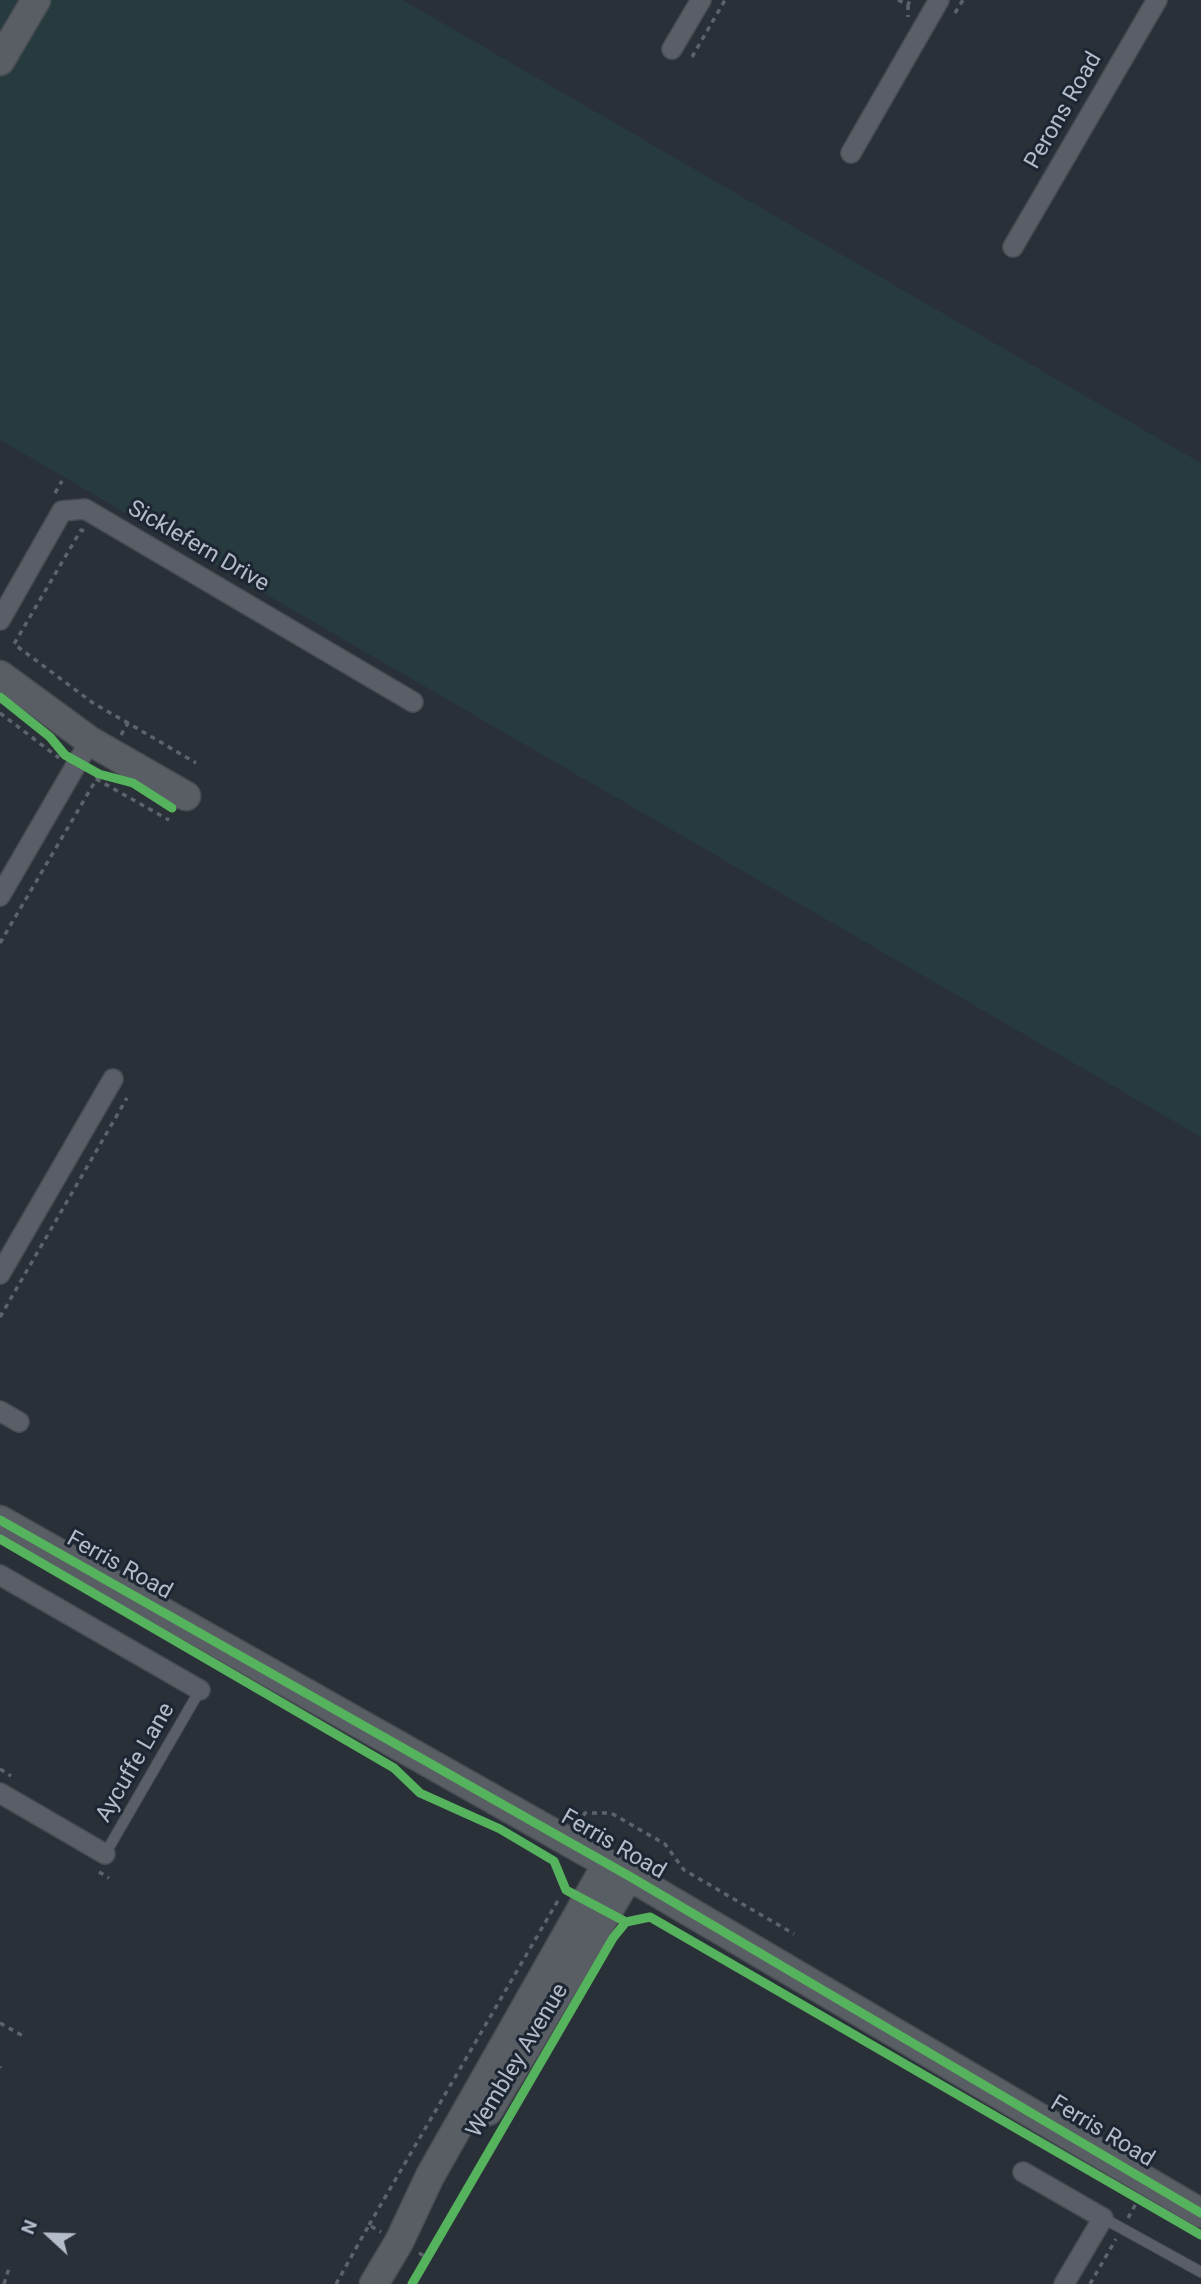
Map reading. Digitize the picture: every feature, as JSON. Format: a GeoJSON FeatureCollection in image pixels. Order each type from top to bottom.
{"type":"FeatureCollection","features":[{"type":"Feature","properties":{"kind":"street"},"geometry":{"type":"LineString","coordinates":[[0,61],[36,0]]}},
{"type":"Feature","properties":{"kind":"street"},"geometry":{"type":"LineString","coordinates":[[672,49],[701,0]]}},
{"type":"Feature","properties":{"kind":"street"},"geometry":{"type":"LineString","coordinates":[[851,153],[938,0]]}},
{"type":"Feature","properties":{"kind":"street","name":"Perons Road"},"geometry":{"type":"LineString","coordinates":[[1013,247],[1157,0]]}},
{"type":"Feature","properties":{"kind":"street","name":"Sicklefern Drive"},"geometry":{"type":"LineString","coordinates":[[0,620],[62,511],[85,509],[413,702]]}},
{"type":"Feature","properties":{"kind":"street"},"geometry":{"type":"LineString","coordinates":[[0,675],[89,762],[186,796]]}},
{"type":"Feature","properties":{"kind":"street"},"geometry":{"type":"LineString","coordinates":[[0,896],[89,762]]}},
{"type":"Feature","properties":{"kind":"street"},"geometry":{"type":"LineString","coordinates":[[0,1274],[113,1079]]}},
{"type":"Feature","properties":{"kind":"street"},"geometry":{"type":"LineString","coordinates":[[0,1411],[19,1422]]}},
{"type":"Feature","properties":{"kind":"street","name":"Ferris Road"},"geometry":{"type":"LineString","coordinates":[[0,1520],[568,1841],[1201,2213]]}},
{"type":"Feature","properties":{"kind":"street"},"geometry":{"type":"LineString","coordinates":[[0,1575],[200,1690]]}},
{"type":"Feature","properties":{"kind":"street"},"geometry":{"type":"LineString","coordinates":[[0,1793],[105,1854]]}},
{"type":"Feature","properties":{"kind":"street","name":"Wembley Avenue"},"geometry":{"type":"LineString","coordinates":[[399,2243],[430,2176],[576,1894],[618,1870]]}},
{"type":"Feature","properties":{"kind":"street","name":"Wembley Avenue"},"geometry":{"type":"LineString","coordinates":[[374,2284],[399,2243],[454,2169],[618,1870]]}},
{"type":"Feature","properties":{"kind":"street"},"geometry":{"type":"LineString","coordinates":[[1023,2172],[1102,2218],[1064,2284]]}},
{"type":"Feature","properties":{"kind":"lane","name":"Aycuffe Lane"},"geometry":{"type":"LineString","coordinates":[[105,1854],[200,1690]]}},
{"type":"Feature","properties":{"kind":"lane"},"geometry":{"type":"LineString","coordinates":[[1102,2218],[1201,2272]]}},
{"type":"Feature","properties":{"kind":"path"},"geometry":{"type":"LineString","coordinates":[[692,57],[725,0]]}},
{"type":"Feature","properties":{"kind":"path"},"geometry":{"type":"LineString","coordinates":[[898,0],[908,5],[911,0]]}},
{"type":"Feature","properties":{"kind":"path"},"geometry":{"type":"LineString","coordinates":[[92,536],[81,530],[14,644],[93,703],[196,763]]}},
{"type":"Feature","properties":{"kind":"path"},"geometry":{"type":"LineString","coordinates":[[0,713],[58,756],[89,762],[169,820]]}},
{"type":"Feature","properties":{"kind":"path"},"geometry":{"type":"LineString","coordinates":[[0,943],[89,762],[128,723]]}},
{"type":"Feature","properties":{"kind":"path"},"geometry":{"type":"LineString","coordinates":[[50,737],[65,755],[89,762],[122,780]]}},
{"type":"Feature","properties":{"kind":"path"},"geometry":{"type":"LineString","coordinates":[[0,1317],[127,1098]]}},
{"type":"Feature","properties":{"kind":"path"},"geometry":{"type":"LineString","coordinates":[[568,1841],[585,1812],[611,1812],[665,1844],[684,1870],[794,1934]]}},
{"type":"Feature","properties":{"kind":"path"},"geometry":{"type":"LineString","coordinates":[[369,2225],[576,1894]]}},
{"type":"Feature","properties":{"kind":"path"},"geometry":{"type":"LineString","coordinates":[[0,2023],[23,2036]]}},
{"type":"Feature","properties":{"kind":"path"},"geometry":{"type":"LineString","coordinates":[[1127,2192],[1149,2205]]}},
{"type":"Feature","properties":{"kind":"path"},"geometry":{"type":"LineString","coordinates":[[1090,2284],[1116,2239]]}},
{"type":"Feature","properties":{"kind":"path"},"geometry":{"type":"LineString","coordinates":[[422,2267],[433,2249]]}},
{"type":"Feature","properties":{"kind":"path"},"geometry":{"type":"LineString","coordinates":[[2,2283],[9,2268]]}},
{"type":"Feature","properties":{"kind":"green space"},"geometry":{"type":"Polygon","coordinates":[[[0,0],[403,0],[1201,463],[1201,1137],[0,440],[0,0]]]}},
{"type":"Feature","properties":{"kind":"cycle path"},"geometry":{"type":"LineString","coordinates":[[0,697],[50,737],[65,755],[99,774],[133,783],[172,808]]}},
{"type":"Feature","properties":{"kind":"cycle path"},"geometry":{"type":"LineString","coordinates":[[0,1520],[629,1876],[1201,2213]]}},
{"type":"Feature","properties":{"kind":"cycle path"},"geometry":{"type":"LineString","coordinates":[[0,1539],[394,1768],[420,1793],[500,1829],[554,1861],[566,1890],[626,1922],[650,1917],[1201,2235]]}},
{"type":"Feature","properties":{"kind":"cycle path"},"geometry":{"type":"LineString","coordinates":[[412,2284],[613,1938],[626,1922]]}}]}
